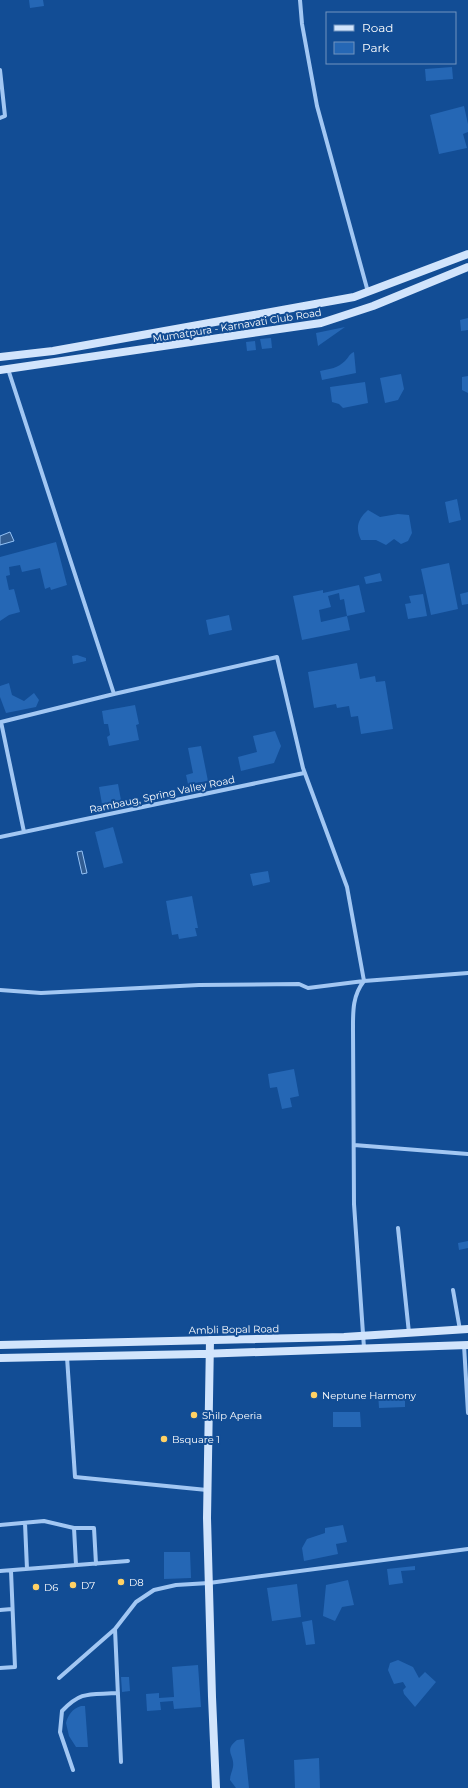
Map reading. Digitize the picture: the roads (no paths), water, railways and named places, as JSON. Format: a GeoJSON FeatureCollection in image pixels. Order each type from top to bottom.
{"type":"FeatureCollection","features":[{"type":"Feature","properties":{"kind":"street"},"geometry":{"type":"LineString","coordinates":[[300,0],[302,24],[317,106],[368,292]]}},
{"type":"Feature","properties":{"kind":"street"},"geometry":{"type":"LineString","coordinates":[[0,70],[5,116],[0,118]]}},
{"type":"Feature","properties":{"kind":"street","name":"Mumatpura - Karnavati Club Road"},"geometry":{"type":"LineString","coordinates":[[0,357],[61,350],[354,297],[468,254]]}},
{"type":"Feature","properties":{"kind":"street","name":"Mumatpura - Karnavati Club Road"},"geometry":{"type":"LineString","coordinates":[[4,370],[321,323],[373,306],[468,268]]}},
{"type":"Feature","properties":{"kind":"street"},"geometry":{"type":"LineString","coordinates":[[4,370],[114,694]]}},
{"type":"Feature","properties":{"kind":"street"},"geometry":{"type":"LineString","coordinates":[[24,832],[1,722],[114,694],[277,657],[304,773],[347,886],[364,981]]}},
{"type":"Feature","properties":{"kind":"street","name":"Rambaug, Spring Valley Road"},"geometry":{"type":"LineString","coordinates":[[0,837],[304,773]]}},
{"type":"Feature","properties":{"kind":"street"},"geometry":{"type":"LineString","coordinates":[[0,990],[41,993],[199,985],[300,984],[308,988],[364,981],[468,974]]}},
{"type":"Feature","properties":{"kind":"street"},"geometry":{"type":"LineString","coordinates":[[364,981],[358,988],[353,1011],[355,1245],[364,1348]]}},
{"type":"Feature","properties":{"kind":"street"},"geometry":{"type":"LineString","coordinates":[[354,1145],[468,1154]]}},
{"type":"Feature","properties":{"kind":"street"},"geometry":{"type":"LineString","coordinates":[[398,1228],[409,1333]]}},
{"type":"Feature","properties":{"kind":"street"},"geometry":{"type":"LineString","coordinates":[[453,1290],[464,1330]]}},
{"type":"Feature","properties":{"kind":"street","name":"Ambli Bopal Road"},"geometry":{"type":"LineString","coordinates":[[0,1345],[362,1336],[464,1330]]}},
{"type":"Feature","properties":{"kind":"street"},"geometry":{"type":"LineString","coordinates":[[210,1340],[208,1490],[209,1584],[216,1788]]}},
{"type":"Feature","properties":{"kind":"street"},"geometry":{"type":"LineString","coordinates":[[0,1358],[210,1354],[466,1345],[468,1413]]}},
{"type":"Feature","properties":{"kind":"street"},"geometry":{"type":"LineString","coordinates":[[67,1357],[75,1477],[208,1490]]}},
{"type":"Feature","properties":{"kind":"street"},"geometry":{"type":"LineString","coordinates":[[0,1525],[44,1521],[74,1528],[94,1528],[96,1564]]}},
{"type":"Feature","properties":{"kind":"street"},"geometry":{"type":"LineString","coordinates":[[25,1523],[27,1569]]}},
{"type":"Feature","properties":{"kind":"street"},"geometry":{"type":"LineString","coordinates":[[74,1528],[76,1565]]}},
{"type":"Feature","properties":{"kind":"street"},"geometry":{"type":"LineString","coordinates":[[59,1678],[115,1629],[136,1602],[154,1590],[176,1585],[209,1584],[468,1549]]}},
{"type":"Feature","properties":{"kind":"street"},"geometry":{"type":"LineString","coordinates":[[0,1572],[128,1561]]}},
{"type":"Feature","properties":{"kind":"street"},"geometry":{"type":"LineString","coordinates":[[0,1668],[15,1667],[11,1571]]}},
{"type":"Feature","properties":{"kind":"street"},"geometry":{"type":"LineString","coordinates":[[0,1610],[12,1609]]}},
{"type":"Feature","properties":{"kind":"street"},"geometry":{"type":"LineString","coordinates":[[115,1629],[121,1762]]}},
{"type":"Feature","properties":{"kind":"street"},"geometry":{"type":"LineString","coordinates":[[73,1770],[60,1732],[62,1711],[73,1700],[82,1695],[118,1693]]}},
{"type":"Feature","properties":{"kind":"place","name":"Neptune Harmony"},"geometry":{"type":"Point","coordinates":[314,1395]}},
{"type":"Feature","properties":{"kind":"place","name":"Shilp Aperia"},"geometry":{"type":"Point","coordinates":[194,1415]}},
{"type":"Feature","properties":{"kind":"place","name":"Bsquare 1"},"geometry":{"type":"Point","coordinates":[164,1439]}},
{"type":"Feature","properties":{"kind":"place","name":"D8"},"geometry":{"type":"Point","coordinates":[121,1582]}},
{"type":"Feature","properties":{"kind":"place","name":"D7"},"geometry":{"type":"Point","coordinates":[73,1585]}},
{"type":"Feature","properties":{"kind":"place","name":"D6"},"geometry":{"type":"Point","coordinates":[36,1587]}}]}
